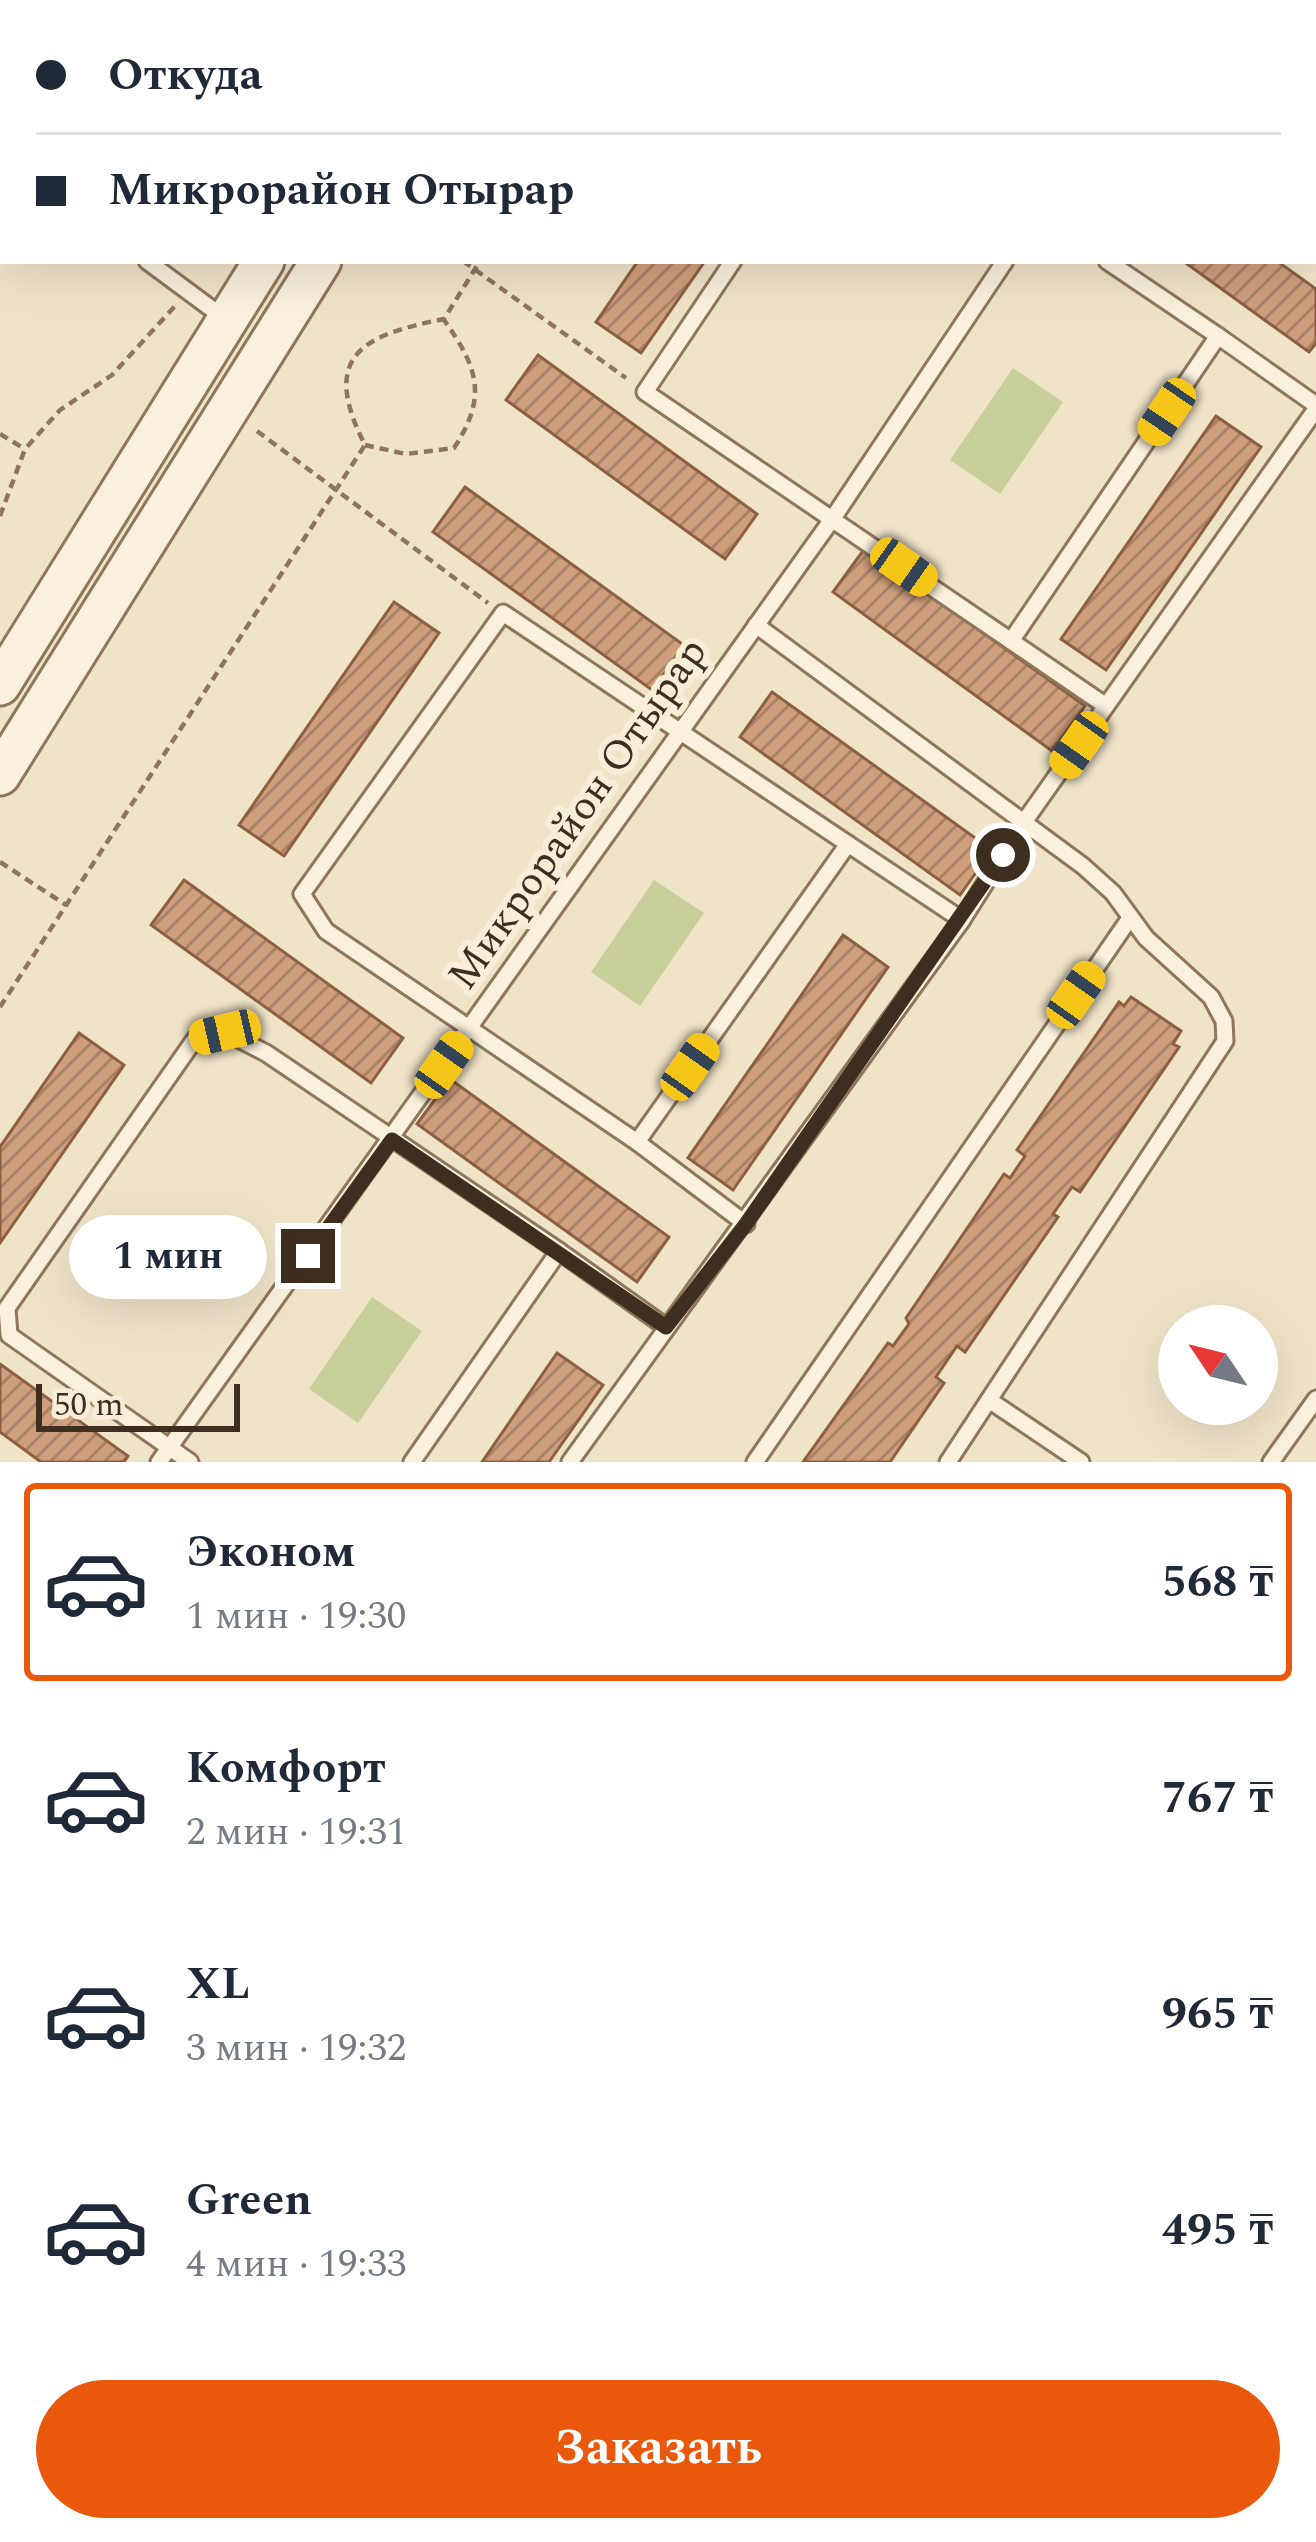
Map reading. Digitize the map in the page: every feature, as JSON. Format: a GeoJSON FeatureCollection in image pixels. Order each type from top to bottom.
{"type":"FeatureCollection","features":[{"type":"Feature","properties":{"kind":"street"},"geometry":{"type":"LineString","coordinates":[[0,685],[262,264]]}},
{"type":"Feature","properties":{"kind":"street"},"geometry":{"type":"LineString","coordinates":[[0,775],[319,264]]}},
{"type":"Feature","properties":{"kind":"lane"},"geometry":{"type":"LineString","coordinates":[[152,264],[226,320]]}},
{"type":"Feature","properties":{"kind":"lane"},"geometry":{"type":"LineString","coordinates":[[731,264],[645,392],[1106,706]]}},
{"type":"Feature","properties":{"kind":"lane","name":"Микрорайон Отырар"},"geometry":{"type":"LineString","coordinates":[[164,1455],[833,518],[1003,264]]}},
{"type":"Feature","properties":{"kind":"lane"},"geometry":{"type":"LineString","coordinates":[[570,1462],[962,920],[1024,822],[1316,407],[1111,264]]}},
{"type":"Feature","properties":{"kind":"lane"},"geometry":{"type":"LineString","coordinates":[[1011,640],[1219,336]]}},
{"type":"Feature","properties":{"kind":"lane"},"geometry":{"type":"LineString","coordinates":[[746,1224],[637,1142],[326,931],[302,893],[503,613],[962,920]]}},
{"type":"Feature","properties":{"kind":"lane"},"geometry":{"type":"LineString","coordinates":[[757,625],[1098,880],[1211,998],[1224,1021],[1225,1041],[948,1462]]}},
{"type":"Feature","properties":{"kind":"lane"},"geometry":{"type":"LineString","coordinates":[[637,1142],[848,844]]}},
{"type":"Feature","properties":{"kind":"lane"},"geometry":{"type":"LineString","coordinates":[[755,1462],[1130,918]]}},
{"type":"Feature","properties":{"kind":"lane"},"geometry":{"type":"LineString","coordinates":[[190,1462],[164,1455],[9,1334],[7,1308],[195,1039],[225,1032],[266,1052],[666,1327]]}},
{"type":"Feature","properties":{"kind":"lane"},"geometry":{"type":"LineString","coordinates":[[412,1462],[559,1251]]}},
{"type":"Feature","properties":{"kind":"lane"},"geometry":{"type":"LineString","coordinates":[[1271,1462],[1316,1399]]}},
{"type":"Feature","properties":{"kind":"lane"},"geometry":{"type":"LineString","coordinates":[[989,1400],[1081,1462]]}},
{"type":"Feature","properties":{"kind":"path"},"geometry":{"type":"LineString","coordinates":[[468,264],[645,392]]}},
{"type":"Feature","properties":{"kind":"path"},"geometry":{"type":"LineString","coordinates":[[365,445],[346,407],[353,361],[371,337],[444,319],[478,264]]}},
{"type":"Feature","properties":{"kind":"path"},"geometry":{"type":"LineString","coordinates":[[0,516],[2,498],[25,449],[60,410],[112,375],[188,291]]}},
{"type":"Feature","properties":{"kind":"path"},"geometry":{"type":"LineString","coordinates":[[365,445],[406,454],[454,448],[474,417],[473,361],[444,319]]}},
{"type":"Feature","properties":{"kind":"path"},"geometry":{"type":"LineString","coordinates":[[255,430],[503,613]]}},
{"type":"Feature","properties":{"kind":"path"},"geometry":{"type":"LineString","coordinates":[[0,434],[25,449]]}},
{"type":"Feature","properties":{"kind":"path"},"geometry":{"type":"LineString","coordinates":[[0,1007],[365,445]]}},
{"type":"Feature","properties":{"kind":"path"},"geometry":{"type":"LineString","coordinates":[[0,862],[66,905]]}},
{"type":"Feature","properties":{"kind":"green space"},"geometry":{"type":"Polygon","coordinates":[[[1013,368],[1063,402],[1000,494],[950,460],[1013,368]]]}},
{"type":"Feature","properties":{"kind":"green space"},"geometry":{"type":"Polygon","coordinates":[[[654,880],[704,913],[640,1006],[591,972],[654,880]]]}},
{"type":"Feature","properties":{"kind":"green space"},"geometry":{"type":"Polygon","coordinates":[[[372,1297],[422,1331],[358,1423],[309,1389],[372,1297]]]}},
{"type":"Feature","properties":{"kind":"building"},"geometry":{"type":"Polygon","coordinates":[[[636,264],[703,264],[641,353],[596,322],[636,264]]]}},
{"type":"Feature","properties":{"kind":"building"},"geometry":{"type":"Polygon","coordinates":[[[1187,264],[1281,264],[1316,289],[1316,343],[1309,352],[1187,264]]]}},
{"type":"Feature","properties":{"kind":"building"},"geometry":{"type":"Polygon","coordinates":[[[538,355],[757,514],[725,559],[506,400],[538,355]]]}},
{"type":"Feature","properties":{"kind":"building"},"geometry":{"type":"Polygon","coordinates":[[[1216,416],[1261,447],[1106,670],[1061,639],[1216,416]]]}},
{"type":"Feature","properties":{"kind":"building"},"geometry":{"type":"Polygon","coordinates":[[[465,487],[685,646],[652,690],[433,532],[465,487]]]}},
{"type":"Feature","properties":{"kind":"building"},"geometry":{"type":"Polygon","coordinates":[[[865,548],[1085,706],[1052,751],[833,592],[865,548]]]}},
{"type":"Feature","properties":{"kind":"building"},"geometry":{"type":"Polygon","coordinates":[[[394,602],[439,633],[284,856],[239,825],[394,602]]]}},
{"type":"Feature","properties":{"kind":"building"},"geometry":{"type":"Polygon","coordinates":[[[772,692],[992,850],[960,895],[740,737],[772,692]]]}},
{"type":"Feature","properties":{"kind":"building"},"geometry":{"type":"Polygon","coordinates":[[[184,880],[403,1038],[371,1083],[151,925],[184,880]]]}},
{"type":"Feature","properties":{"kind":"building"},"geometry":{"type":"Polygon","coordinates":[[[843,935],[888,967],[733,1190],[688,1158],[843,935]]]}},
{"type":"Feature","properties":{"kind":"building"},"geometry":{"type":"Polygon","coordinates":[[[1131,997],[1181,1031],[1173,1044],[1179,1047],[1080,1192],[1072,1187],[1053,1214],[1058,1217],[965,1352],[957,1346],[936,1377],[944,1383],[890,1462],[803,1462],[888,1343],[893,1346],[909,1324],[906,1318],[1004,1174],[1010,1178],[1025,1156],[1017,1150],[1119,1002],[1124,1006],[1131,997]]]}},
{"type":"Feature","properties":{"kind":"building"},"geometry":{"type":"Polygon","coordinates":[[[79,1033],[124,1065],[0,1243],[0,1147],[79,1033]]]}},
{"type":"Feature","properties":{"kind":"building"},"geometry":{"type":"Polygon","coordinates":[[[450,1079],[669,1237],[637,1282],[417,1124],[450,1079]]]}},
{"type":"Feature","properties":{"kind":"building"},"geometry":{"type":"Polygon","coordinates":[[[557,1353],[603,1385],[549,1462],[482,1462],[557,1353]]]}},
{"type":"Feature","properties":{"kind":"building"},"geometry":{"type":"Polygon","coordinates":[[[0,1364],[128,1456],[124,1462],[41,1462],[0,1432],[0,1364]]]}},
{"type":"Feature","properties":{"kind":"route"},"geometry":{"type":"LineString","coordinates":[[308,1256],[392,1140],[666,1327],[746,1224],[1003,855]]}}]}
